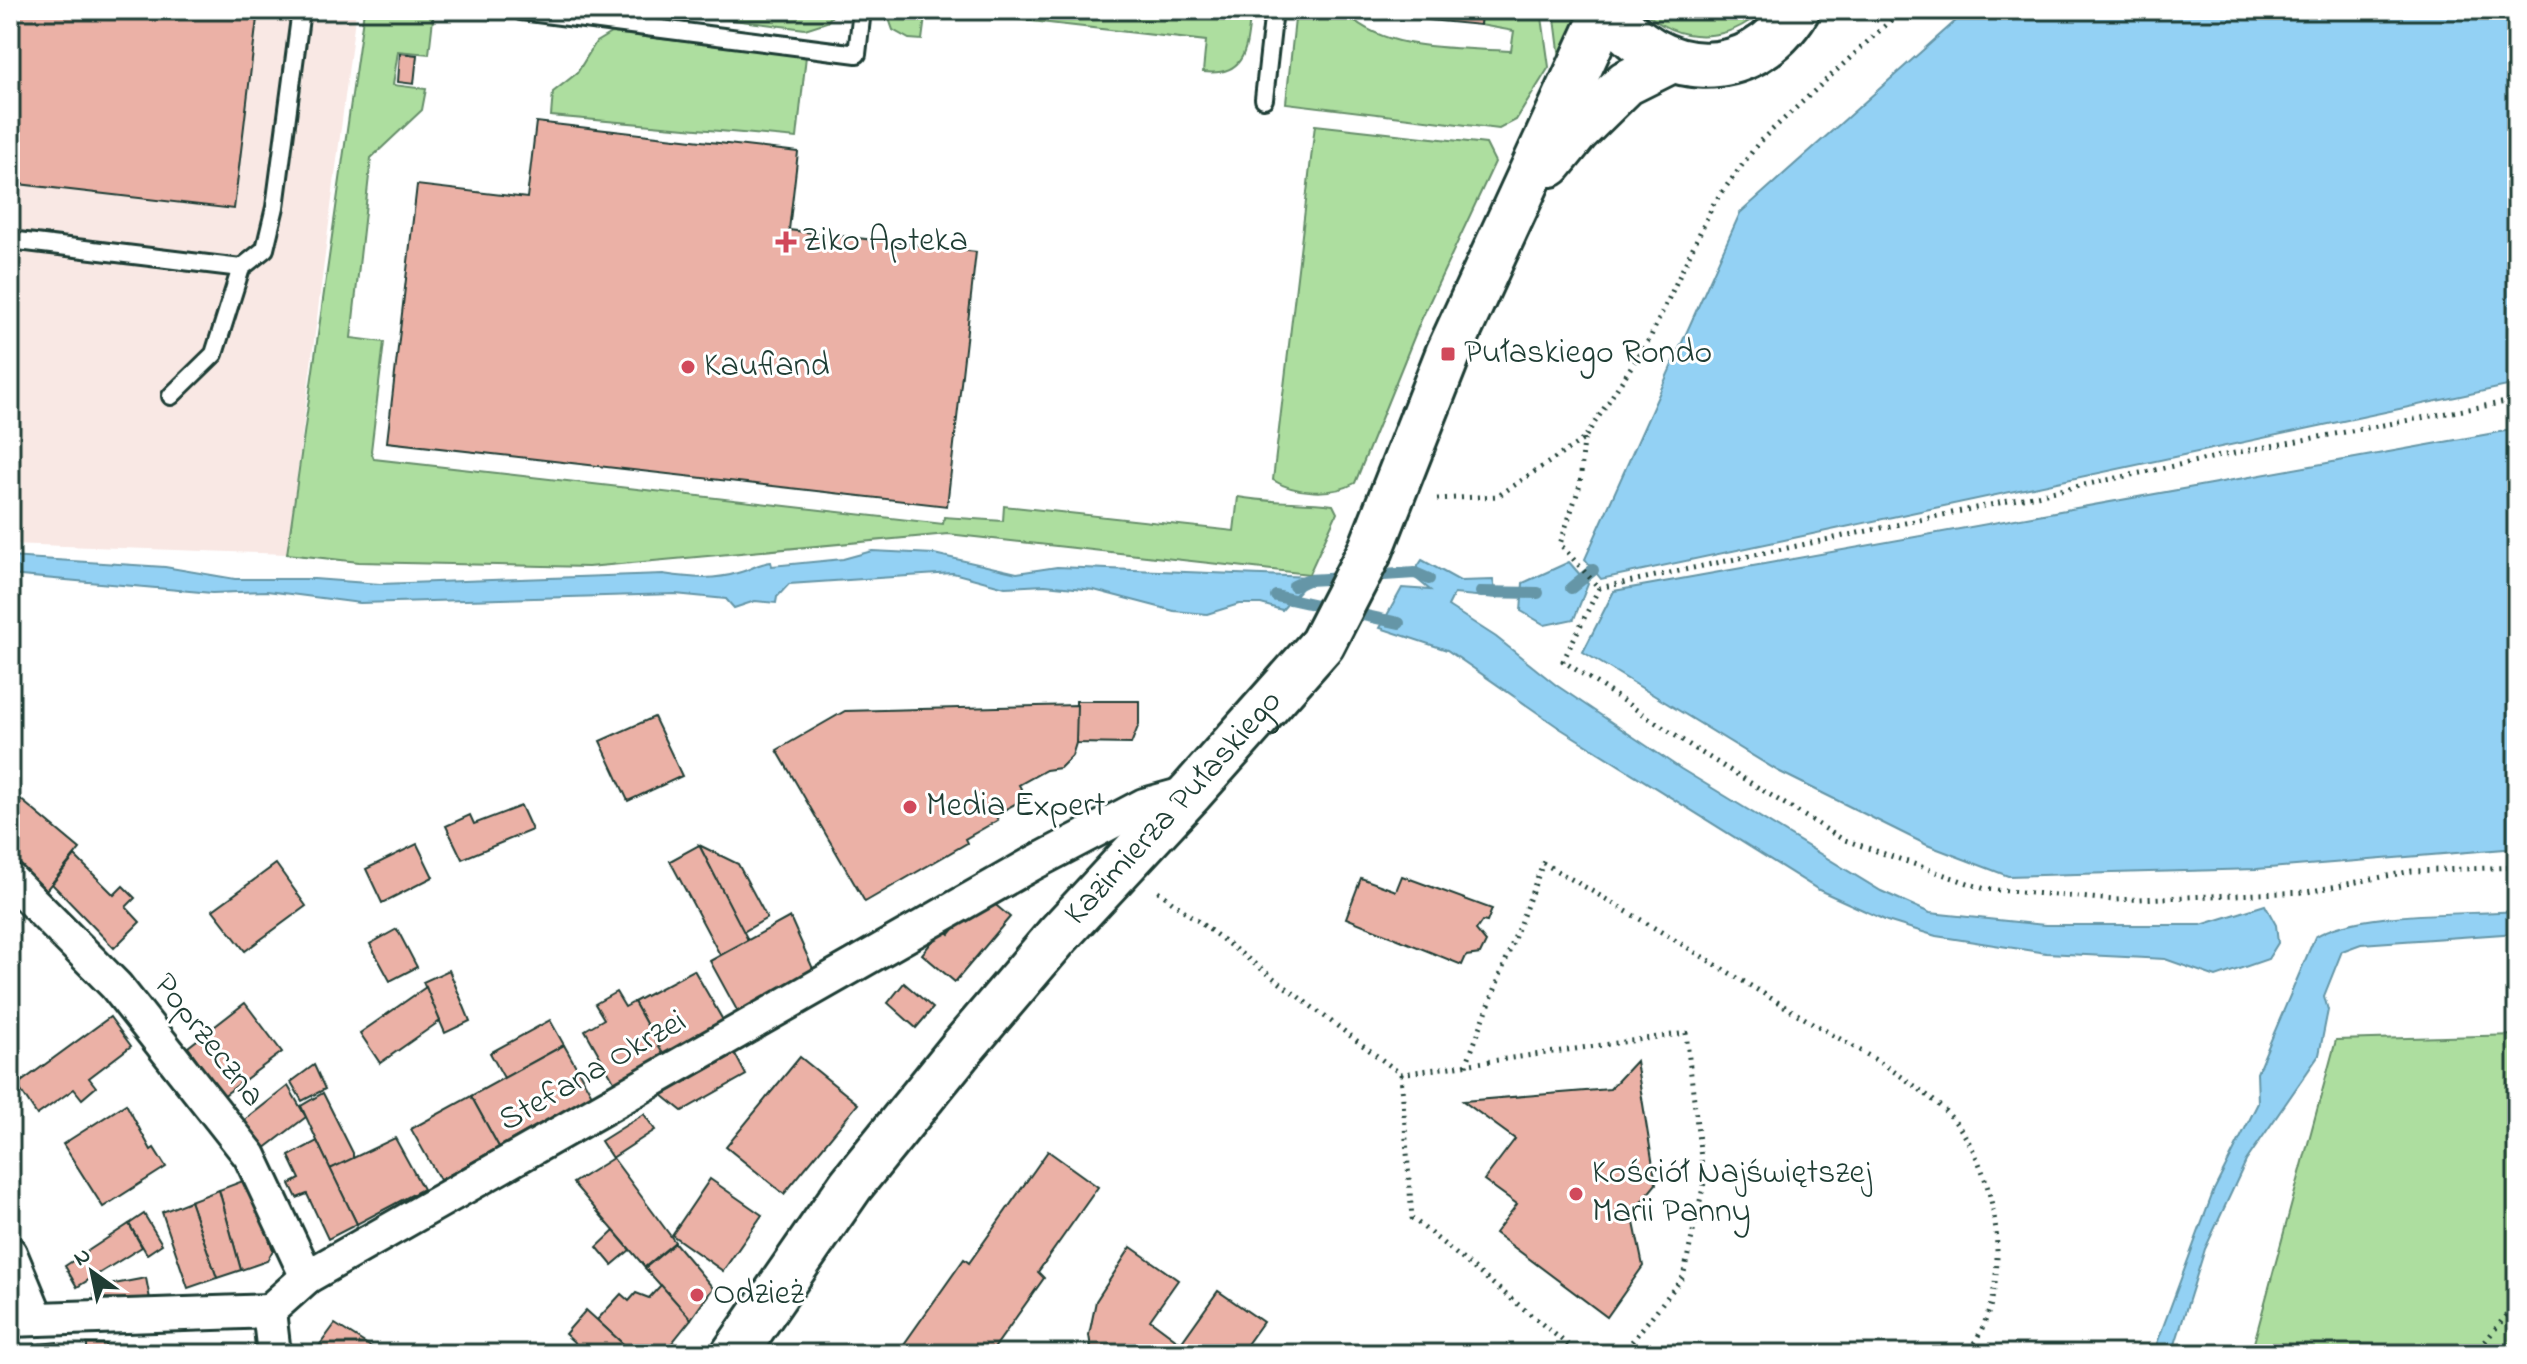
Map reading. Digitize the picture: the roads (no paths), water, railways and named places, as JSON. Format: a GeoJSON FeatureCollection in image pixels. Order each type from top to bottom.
{"type":"FeatureCollection","features":[{"type":"Feature","properties":{"kind":"main road"},"geometry":{"type":"LineString","coordinates":[[1607,10],[1624,31],[1646,49],[1672,60],[1723,63],[1747,56],[1769,42],[1797,10]]}},
{"type":"Feature","properties":{"kind":"main road","name":"Kazimierza Pułaskiego"},"geometry":{"type":"LineString","coordinates":[[734,1354],[851,1185],[961,1049],[1122,864],[1191,792],[1322,644],[1371,549],[1448,354],[1607,10]]}},
{"type":"Feature","properties":{"kind":"main road","name":"Kazimierza Pułaskiego"},"geometry":{"type":"LineString","coordinates":[[1516,206],[1577,131],[1626,83],[1672,60]]}},
{"type":"Feature","properties":{"kind":"street","name":"Stefana Okrzei"},"geometry":{"type":"LineString","coordinates":[[269,1311],[307,1277],[1032,864],[1144,805],[1191,792]]}},
{"type":"Feature","properties":{"kind":"street","name":"Poprzeczna"},"geometry":{"type":"LineString","coordinates":[[10,879],[116,986],[250,1156],[307,1277]]}},
{"type":"Feature","properties":{"kind":"street"},"geometry":{"type":"LineString","coordinates":[[10,1253],[23,1319],[269,1311],[274,1354]]}},
{"type":"Feature","properties":{"kind":"lane"},"geometry":{"type":"LineString","coordinates":[[171,396],[214,354],[241,268],[265,249],[275,207],[301,10]]}},
{"type":"Feature","properties":{"kind":"lane"},"geometry":{"type":"LineString","coordinates":[[520,15],[857,54],[862,10]]}},
{"type":"Feature","properties":{"kind":"lane"},"geometry":{"type":"LineString","coordinates":[[1264,99],[1274,10]]}},
{"type":"Feature","properties":{"kind":"lane"},"geometry":{"type":"LineString","coordinates":[[10,240],[241,268]]}},
{"type":"Feature","properties":{"kind":"water"},"geometry":{"type":"Polygon","coordinates":[[[1968,10],[2517,10],[2517,384],[1601,579],[1585,559],[1740,213],[1968,10]]]}},
{"type":"Feature","properties":{"kind":"water"},"geometry":{"type":"Polygon","coordinates":[[[2517,429],[2517,848],[2257,869],[2008,876],[1927,845],[1778,771],[1583,652],[1614,591],[2517,429]]]}},
{"type":"Feature","properties":{"kind":"water"},"geometry":{"type":"Polygon","coordinates":[[[872,551],[934,554],[1017,573],[1057,567],[1311,577],[1282,610],[1261,604],[1239,604],[1207,614],[1174,611],[1094,590],[1045,585],[1005,587],[953,573],[789,584],[777,597],[776,603],[755,601],[734,608],[726,599],[675,594],[360,603],[267,591],[212,593],[10,575],[10,557],[165,567],[235,579],[314,579],[380,584],[663,574],[711,578],[771,562],[772,566],[843,559],[872,551]]]}},
{"type":"Feature","properties":{"kind":"water"},"geometry":{"type":"Polygon","coordinates":[[[1422,560],[1460,581],[1493,580],[1497,598],[1454,594],[1448,606],[1496,637],[1556,685],[1681,769],[1881,891],[1930,913],[2045,925],[2201,925],[2265,905],[2276,925],[2278,943],[2268,959],[2216,977],[2165,959],[2046,953],[1936,936],[1887,921],[1819,890],[1561,729],[1447,650],[1380,628],[1402,588],[1430,590],[1412,575],[1422,560]]]}},
{"type":"Feature","properties":{"kind":"water"},"geometry":{"type":"Polygon","coordinates":[[[1569,562],[1588,584],[1574,619],[1545,625],[1521,611],[1523,583],[1569,562]]]}},
{"type":"Feature","properties":{"kind":"water"},"geometry":{"type":"Polygon","coordinates":[[[2517,911],[2517,933],[2361,944],[2342,951],[2324,996],[2328,1010],[2319,1055],[2246,1161],[2205,1249],[2172,1354],[2153,1354],[2214,1190],[2258,1103],[2257,1073],[2315,937],[2334,928],[2383,918],[2517,911]]]}},
{"type":"Feature","properties":{"kind":"waterway"},"geometry":{"type":"LineString","coordinates":[[1571,588],[1593,570]]}},
{"type":"Feature","properties":{"kind":"waterway"},"geometry":{"type":"LineString","coordinates":[[1368,576],[1415,573],[1429,579]]}},
{"type":"Feature","properties":{"kind":"waterway"},"geometry":{"type":"LineString","coordinates":[[1294,586],[1307,580],[1346,578]]}},
{"type":"Feature","properties":{"kind":"waterway"},"geometry":{"type":"LineString","coordinates":[[1481,592],[1538,593]]}},
{"type":"Feature","properties":{"kind":"waterway"},"geometry":{"type":"LineString","coordinates":[[1276,596],[1399,623]]}},
{"type":"Feature","properties":{"kind":"place","name":"Ziko Apteka"},"geometry":{"type":"Point","coordinates":[786,242]}},
{"type":"Feature","properties":{"kind":"place","name":"Pułaskiego Rondo"},"geometry":{"type":"Point","coordinates":[1448,354]}},
{"type":"Feature","properties":{"kind":"place","name":"Kaufland"},"geometry":{"type":"Point","coordinates":[688,367]}},
{"type":"Feature","properties":{"kind":"place","name":"Media Expert"},"geometry":{"type":"Point","coordinates":[910,807]}},
{"type":"Feature","properties":{"kind":"place","name":"Kościół Najświętszej Marii Panny"},"geometry":{"type":"Point","coordinates":[1576,1194]}},
{"type":"Feature","properties":{"kind":"place","name":"Odzież"},"geometry":{"type":"Point","coordinates":[697,1295]}}]}
